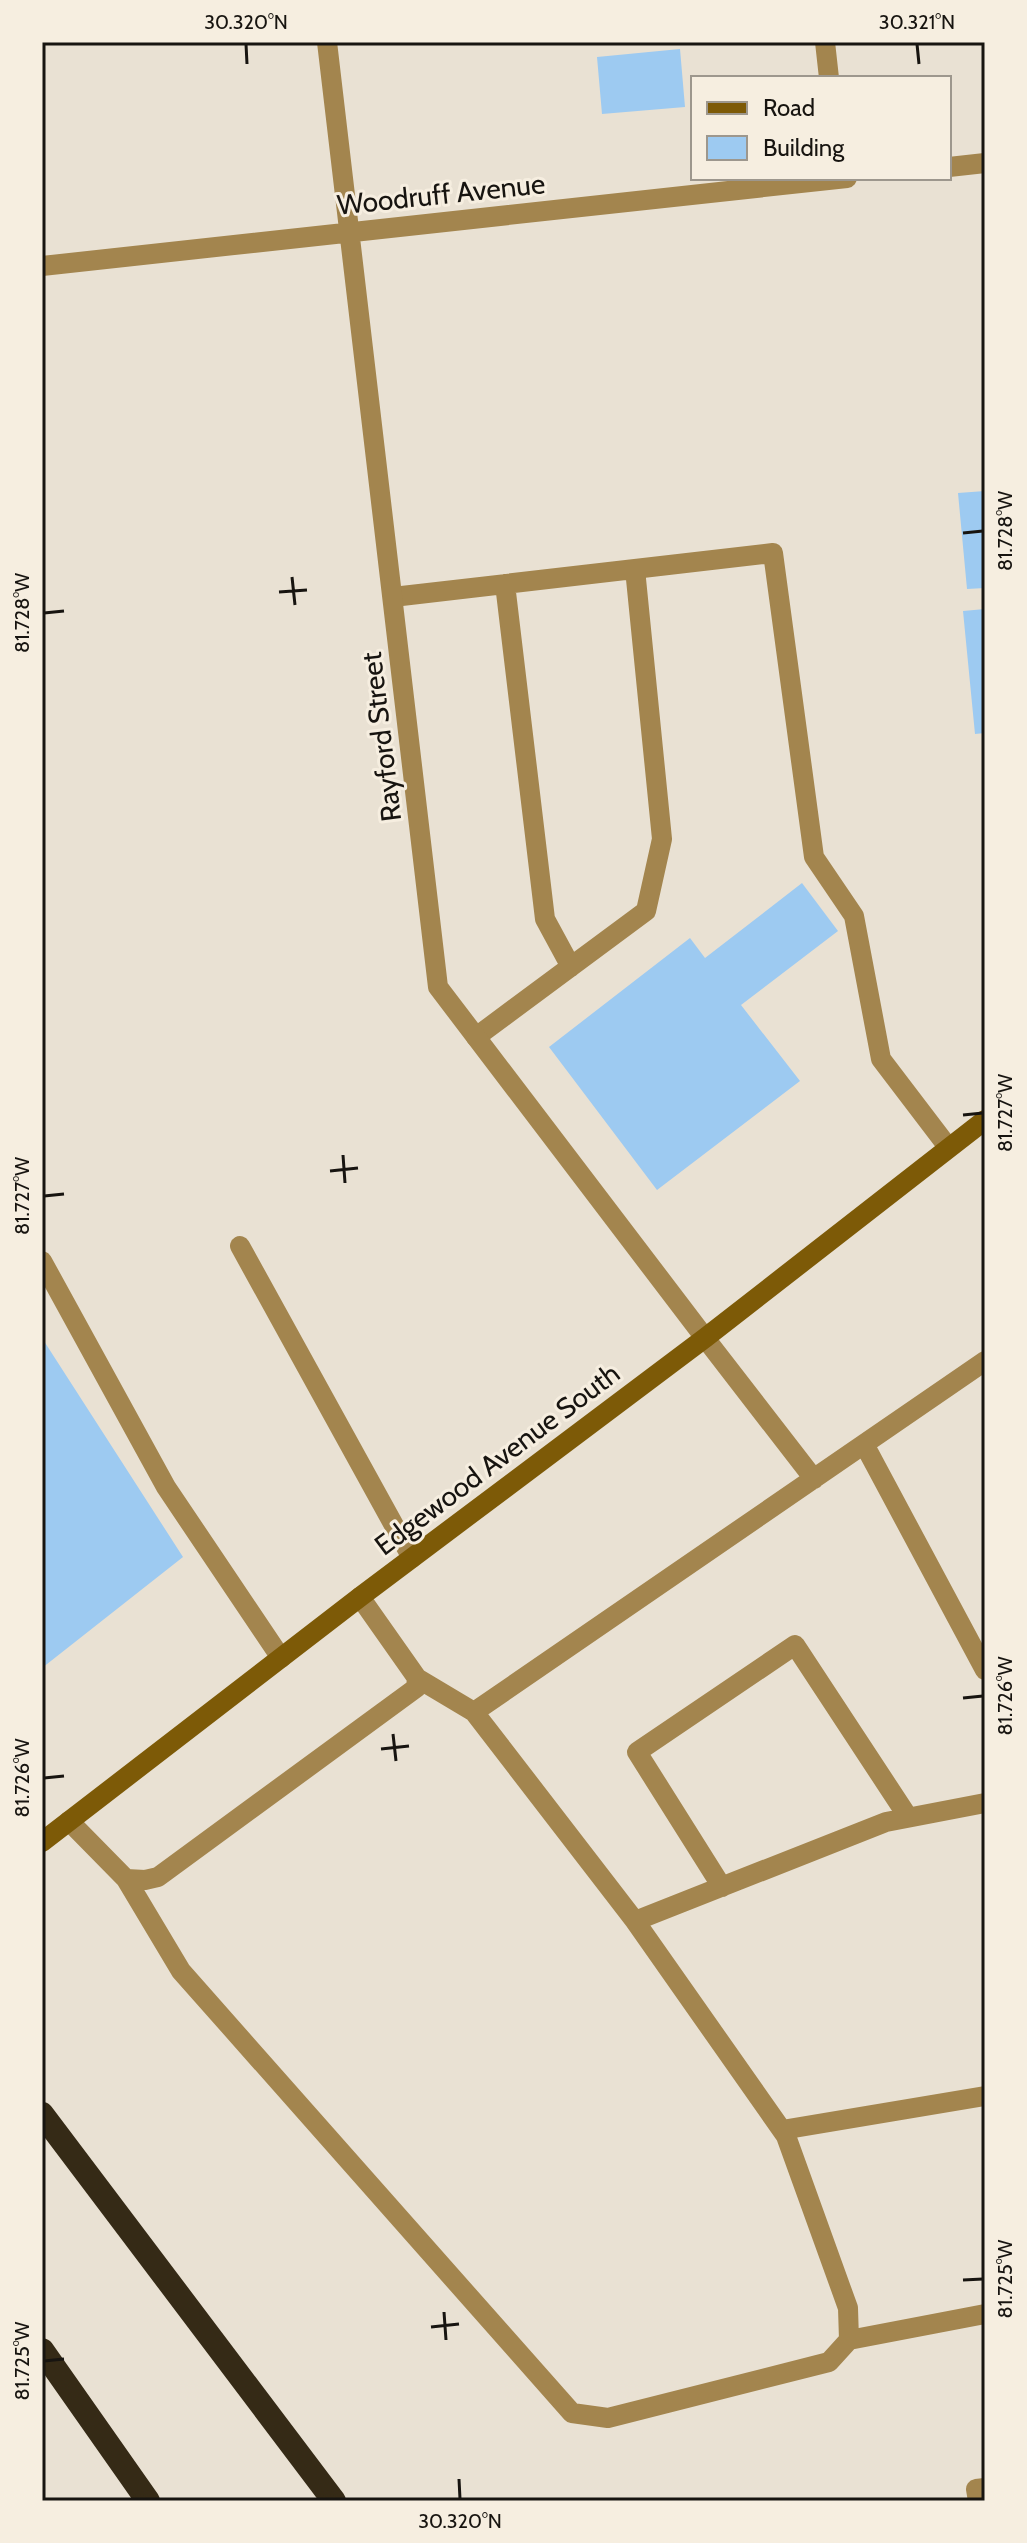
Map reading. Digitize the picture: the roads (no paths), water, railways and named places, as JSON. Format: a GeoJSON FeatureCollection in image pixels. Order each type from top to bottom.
{"type":"FeatureCollection","features":[{"type":"Feature","properties":{"kind":"highway"},"geometry":{"type":"LineString","coordinates":[[42,2114],[334,2501]]}},
{"type":"Feature","properties":{"kind":"highway"},"geometry":{"type":"LineString","coordinates":[[42,2350],[148,2501]]}},
{"type":"Feature","properties":{"kind":"main road","name":"Edgewood Avenue South"},"geometry":{"type":"LineString","coordinates":[[42,1842],[360,1597],[705,1338],[985,1120]]}},
{"type":"Feature","properties":{"kind":"street","name":"Rayford Street"},"geometry":{"type":"LineString","coordinates":[[327,42],[438,987],[814,1479]]}},
{"type":"Feature","properties":{"kind":"street"},"geometry":{"type":"LineString","coordinates":[[825,42],[829,76]]}},
{"type":"Feature","properties":{"kind":"street"},"geometry":{"type":"LineString","coordinates":[[951,167],[985,163]]}},
{"type":"Feature","properties":{"kind":"street","name":"Woodruff Avenue"},"geometry":{"type":"LineString","coordinates":[[42,266],[825,180]]}},
{"type":"Feature","properties":{"kind":"street"},"geometry":{"type":"LineString","coordinates":[[393,597],[773,553],[814,857],[854,916],[881,1059],[948,1147]]}},
{"type":"Feature","properties":{"kind":"street"},"geometry":{"type":"LineString","coordinates":[[476,1037],[646,911],[662,839],[635,569]]}},
{"type":"Feature","properties":{"kind":"street"},"geometry":{"type":"LineString","coordinates":[[505,584],[545,919],[571,967]]}},
{"type":"Feature","properties":{"kind":"street"},"geometry":{"type":"LineString","coordinates":[[240,1246],[412,1558]]}},
{"type":"Feature","properties":{"kind":"street"},"geometry":{"type":"LineString","coordinates":[[42,1261],[166,1487],[281,1658]]}},
{"type":"Feature","properties":{"kind":"street"},"geometry":{"type":"LineString","coordinates":[[474,1712],[985,1361]]}},
{"type":"Feature","properties":{"kind":"street"},"geometry":{"type":"LineString","coordinates":[[864,1444],[985,1670]]}},
{"type":"Feature","properties":{"kind":"street"},"geometry":{"type":"LineString","coordinates":[[360,1597],[417,1678],[474,1712],[635,1921],[786,2136],[848,2308],[849,2340]]}},
{"type":"Feature","properties":{"kind":"street"},"geometry":{"type":"LineString","coordinates":[[722,1887],[637,1752],[795,1645],[908,1817]]}},
{"type":"Feature","properties":{"kind":"street"},"geometry":{"type":"LineString","coordinates":[[126,1879],[158,1877],[416,1688],[417,1678]]}},
{"type":"Feature","properties":{"kind":"street"},"geometry":{"type":"LineString","coordinates":[[635,1921],[886,1822],[985,1803]]}},
{"type":"Feature","properties":{"kind":"street"},"geometry":{"type":"LineString","coordinates":[[69,1821],[126,1879],[181,1971],[572,2413],[608,2418],[829,2362],[849,2340],[985,2314]]}},
{"type":"Feature","properties":{"kind":"street"},"geometry":{"type":"LineString","coordinates":[[782,2130],[985,2096]]}},
{"type":"Feature","properties":{"kind":"street"},"geometry":{"type":"LineString","coordinates":[[978,2501],[976,2489],[985,2488]]}}]}
